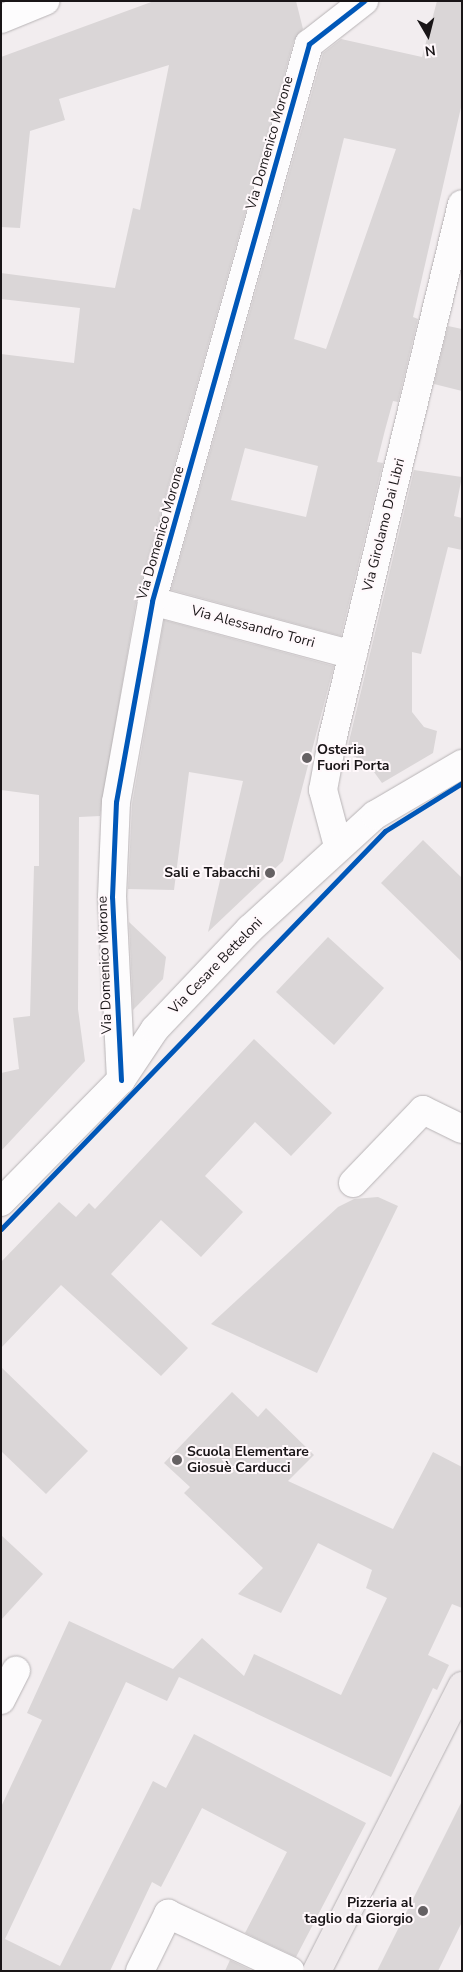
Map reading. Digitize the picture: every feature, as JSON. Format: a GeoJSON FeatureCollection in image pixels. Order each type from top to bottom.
{"type":"FeatureCollection","features":[{"type":"Feature","properties":{"kind":"main road"},"geometry":{"type":"LineString","coordinates":[[317,1971],[462,1686]]}},
{"type":"Feature","properties":{"kind":"street"},"geometry":{"type":"LineString","coordinates":[[1,19],[46,1]]}},
{"type":"Feature","properties":{"kind":"street","name":"Via Domenico Morone"},"geometry":{"type":"LineString","coordinates":[[121,1080],[112,897],[116,802],[152,601],[310,44],[364,1]]}},
{"type":"Feature","properties":{"kind":"street","name":"Via Girolamo Dai Libri"},"geometry":{"type":"LineString","coordinates":[[338,846],[323,790],[353,655],[462,204]]}},
{"type":"Feature","properties":{"kind":"street","name":"Via Alessandro Torri"},"geometry":{"type":"LineString","coordinates":[[152,601],[353,655]]}},
{"type":"Feature","properties":{"kind":"street","name":"Via Cesare Betteloni"},"geometry":{"type":"LineString","coordinates":[[1,1202],[121,1080],[155,1029],[250,929],[338,846],[375,815],[462,764]]}},
{"type":"Feature","properties":{"kind":"street"},"geometry":{"type":"LineString","coordinates":[[353,1183],[423,1110],[462,1129]]}},
{"type":"Feature","properties":{"kind":"street"},"geometry":{"type":"LineString","coordinates":[[1,1700],[16,1671]]}},
{"type":"Feature","properties":{"kind":"street"},"geometry":{"type":"LineString","coordinates":[[140,1971],[168,1914],[290,1971]]}},
{"type":"Feature","properties":{"kind":"building"},"geometry":{"type":"Polygon","coordinates":[[[154,1],[296,1],[303,29],[294,40],[137,597],[100,816],[79,817],[78,1009],[85,1061],[1,1151],[1,1073],[19,1069],[13,1018],[30,1016],[34,866],[39,866],[39,795],[1,790],[1,354],[74,363],[80,308],[1,299],[1,273],[115,288],[133,208],[140,210],[169,65],[59,99],[65,120],[30,131],[20,228],[1,227],[1,57],[154,1]]]}},
{"type":"Feature","properties":{"kind":"building"},"geometry":{"type":"Polygon","coordinates":[[[437,1],[462,1],[462,103],[413,317],[418,319],[398,402],[393,401],[377,462],[383,463],[341,636],[171,590],[323,53],[341,39],[422,57],[437,1]],[[344,138],[294,339],[326,349],[396,149],[344,138]],[[245,448],[231,500],[306,517],[318,466],[245,448]]]}},
{"type":"Feature","properties":{"kind":"building"},"geometry":{"type":"Polygon","coordinates":[[[448,326],[462,329],[462,391],[434,384],[448,326]]]}},
{"type":"Feature","properties":{"kind":"building"},"geometry":{"type":"Polygon","coordinates":[[[414,470],[462,477],[454,516],[462,518],[462,550],[448,547],[421,654],[412,652],[412,712],[424,727],[437,731],[433,753],[382,783],[374,772],[361,770],[356,757],[346,754],[414,470]]]}},
{"type":"Feature","properties":{"kind":"building"},"geometry":{"type":"Polygon","coordinates":[[[164,620],[334,666],[283,861],[208,932],[243,781],[189,772],[174,890],[128,889],[132,804],[164,620]]]}},
{"type":"Feature","properties":{"kind":"building"},"geometry":{"type":"Polygon","coordinates":[[[423,840],[462,878],[462,962],[381,883],[423,840]]]}},
{"type":"Feature","properties":{"kind":"building"},"geometry":{"type":"Polygon","coordinates":[[[129,922],[166,957],[163,979],[133,1010],[129,922]]]}},
{"type":"Feature","properties":{"kind":"building"},"geometry":{"type":"Polygon","coordinates":[[[328,937],[384,988],[334,1045],[276,992],[328,937]]]}},
{"type":"Feature","properties":{"kind":"building"},"geometry":{"type":"Polygon","coordinates":[[[254,1039],[332,1113],[291,1156],[255,1122],[205,1176],[243,1212],[201,1257],[161,1220],[111,1274],[188,1348],[161,1376],[61,1285],[1,1348],[1,1262],[59,1202],[76,1217],[89,1203],[95,1209],[254,1039]]]}},
{"type":"Feature","properties":{"kind":"building"},"geometry":{"type":"Polygon","coordinates":[[[378,1197],[398,1206],[317,1373],[211,1324],[338,1207],[354,1199],[378,1197]]]}},
{"type":"Feature","properties":{"kind":"building"},"geometry":{"type":"Polygon","coordinates":[[[1,1367],[88,1451],[46,1494],[1,1451],[1,1367]]]}},
{"type":"Feature","properties":{"kind":"building"},"geometry":{"type":"Polygon","coordinates":[[[232,1392],[258,1417],[266,1408],[314,1455],[288,1481],[393,1529],[433,1452],[462,1467],[462,1608],[452,1604],[428,1655],[449,1665],[437,1690],[433,1688],[391,1777],[179,1677],[167,1701],[126,1682],[5,1939],[60,1966],[153,1781],[166,1788],[194,1734],[366,1823],[296,1957],[245,1933],[287,1852],[202,1808],[161,1887],[152,1882],[110,1971],[1,1971],[1,1807],[42,1720],[27,1713],[69,1621],[173,1669],[202,1638],[244,1676],[254,1654],[341,1695],[387,1598],[366,1588],[372,1570],[318,1543],[281,1613],[238,1594],[263,1568],[184,1493],[190,1487],[164,1463],[232,1392]]]}},
{"type":"Feature","properties":{"kind":"building"},"geometry":{"type":"Polygon","coordinates":[[[1,1535],[43,1574],[1,1620],[1,1535]]]}},
{"type":"Feature","properties":{"kind":"building"},"geometry":{"type":"Polygon","coordinates":[[[462,1801],[462,1922],[438,1971],[377,1971],[462,1801]]]}},
{"type":"Feature","properties":{"kind":"building"},"geometry":{"type":"Polygon","coordinates":[[[230,1960],[253,1971],[225,1971],[230,1960]]]}},
{"type":"Feature","properties":{"kind":"cycle path"},"geometry":{"type":"LineString","coordinates":[[121,1080],[112,897],[116,802],[152,601],[309,44],[364,1]]}},
{"type":"Feature","properties":{"kind":"cycle path"},"geometry":{"type":"LineString","coordinates":[[1,1229],[385,831],[462,783]]}},
{"type":"Feature","properties":{"kind":"place","name":"Osteria Fuori Porta"},"geometry":{"type":"Point","coordinates":[307,758]}},
{"type":"Feature","properties":{"kind":"place","name":"Sali e Tabacchi"},"geometry":{"type":"Point","coordinates":[270,873]}},
{"type":"Feature","properties":{"kind":"place","name":"Scuola Elementare Giosuè Carducci"},"geometry":{"type":"Point","coordinates":[177,1460]}},
{"type":"Feature","properties":{"kind":"place","name":"Pizzeria al taglio da Giorgio"},"geometry":{"type":"Point","coordinates":[423,1911]}}]}
